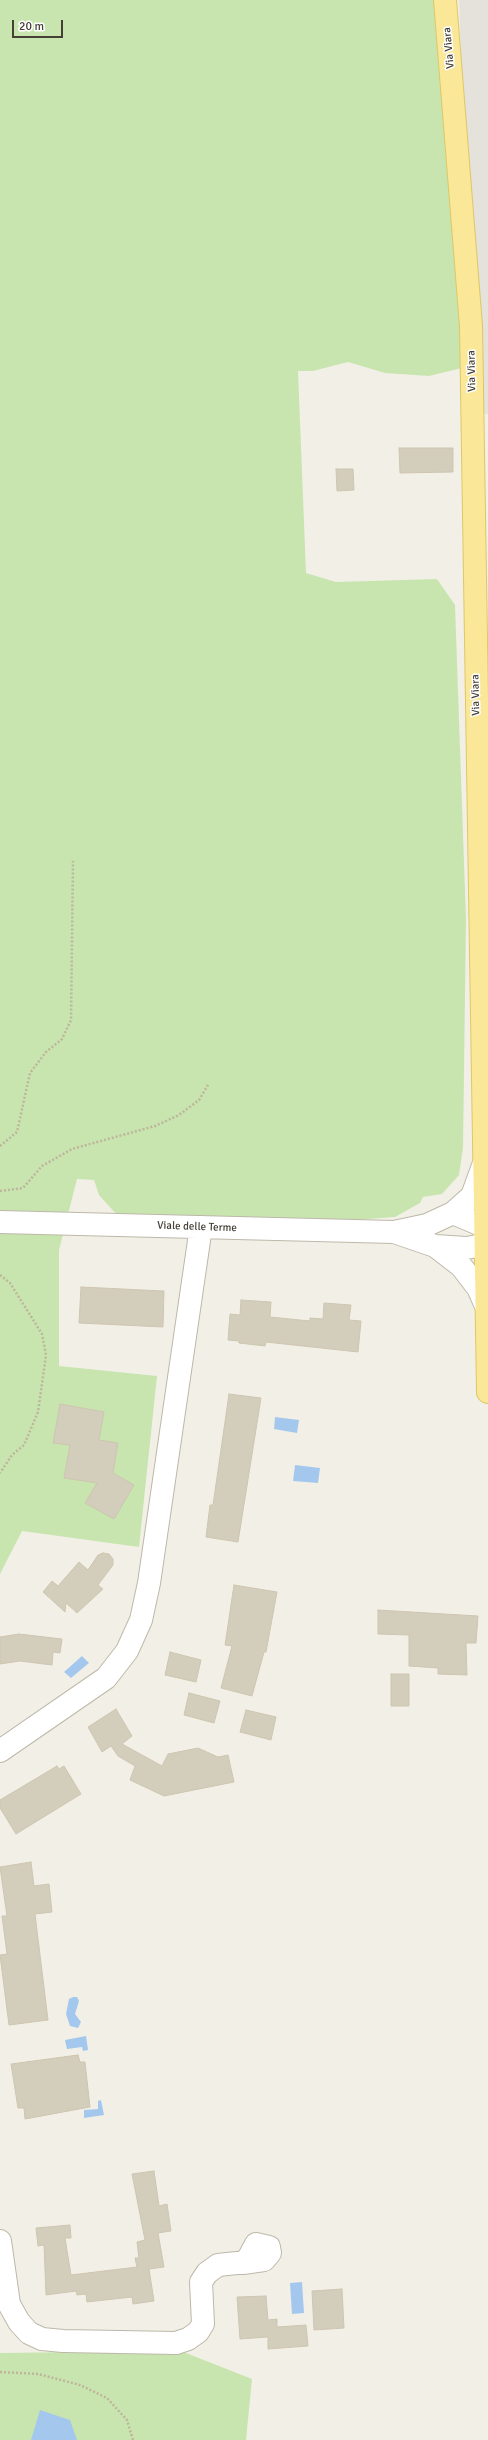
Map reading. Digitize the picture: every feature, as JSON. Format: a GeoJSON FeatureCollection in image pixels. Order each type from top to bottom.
{"type":"FeatureCollection","features":[{"type":"Feature","properties":{"kind":"main road","name":"Via Viara"},"geometry":{"type":"LineString","coordinates":[[445,0],[471,326],[488,1392]]}},
{"type":"Feature","properties":{"kind":"street","name":"Viale delle Terme"},"geometry":{"type":"LineString","coordinates":[[0,1222],[394,1232],[427,1225],[452,1213],[472,1196],[485,1161]]}},
{"type":"Feature","properties":{"kind":"street"},"geometry":{"type":"LineString","coordinates":[[452,1213],[486,1233]]}},
{"type":"Feature","properties":{"kind":"street"},"geometry":{"type":"LineString","coordinates":[[0,1751],[106,1678],[127,1651],[141,1620],[150,1583],[201,1227]]}},
{"type":"Feature","properties":{"kind":"street","name":"Viale delle Terme"},"geometry":{"type":"LineString","coordinates":[[394,1232],[435,1246],[466,1248],[478,1246],[486,1233]]}},
{"type":"Feature","properties":{"kind":"street","name":"Viale delle Terme"},"geometry":{"type":"LineString","coordinates":[[435,1246],[461,1266],[478,1288],[486,1306]]}},
{"type":"Feature","properties":{"kind":"street"},"geometry":{"type":"LineString","coordinates":[[0,2241],[8,2304],[19,2322],[29,2333],[42,2339],[63,2341],[176,2343],[188,2339],[198,2332],[202,2324],[201,2282],[207,2273],[218,2265],[242,2263]]}},
{"type":"Feature","properties":{"kind":"path"},"geometry":{"type":"LineString","coordinates":[[0,1146],[17,1132],[30,1073],[46,1052],[62,1039],[71,1020],[73,861]]}},
{"type":"Feature","properties":{"kind":"path"},"geometry":{"type":"LineString","coordinates":[[0,1191],[23,1188],[42,1166],[72,1149],[155,1126],[179,1114],[199,1100],[208,1085]]}},
{"type":"Feature","properties":{"kind":"path"},"geometry":{"type":"LineString","coordinates":[[0,1275],[10,1283],[42,1334],[46,1356],[38,1412],[24,1445],[12,1455],[0,1473]]}},
{"type":"Feature","properties":{"kind":"path"},"geometry":{"type":"LineString","coordinates":[[0,2372],[38,2374],[80,2385],[107,2398],[127,2420],[133,2440]]}},
{"type":"Feature","properties":{"kind":"shaded area"},"geometry":{"type":"Polygon","coordinates":[[[459,0],[488,0],[488,414],[472,415],[459,0]]]}},
{"type":"Feature","properties":{"kind":"green space"},"geometry":{"type":"Polygon","coordinates":[[[0,0],[440,0],[462,368],[429,376],[385,373],[348,362],[313,371],[298,371],[306,573],[336,582],[437,579],[455,605],[466,919],[463,1148],[459,1175],[442,1194],[423,1197],[420,1203],[395,1217],[353,1220],[118,1216],[99,1195],[94,1180],[77,1179],[59,1250],[59,1366],[157,1376],[139,1547],[22,1531],[0,1574],[0,0]]]}},
{"type":"Feature","properties":{"kind":"green space"},"geometry":{"type":"Polygon","coordinates":[[[156,2351],[186,2353],[252,2379],[246,2440],[0,2440],[0,2353],[156,2351]]]}},
{"type":"Feature","properties":{"kind":"water"},"geometry":{"type":"Polygon","coordinates":[[[275,1417],[299,1420],[297,1433],[274,1429],[275,1417]]]}},
{"type":"Feature","properties":{"kind":"water"},"geometry":{"type":"Polygon","coordinates":[[[295,1465],[320,1468],[318,1483],[293,1481],[295,1465]]]}},
{"type":"Feature","properties":{"kind":"water"},"geometry":{"type":"Polygon","coordinates":[[[82,1656],[89,1663],[71,1678],[64,1672],[82,1656]]]}},
{"type":"Feature","properties":{"kind":"water"},"geometry":{"type":"Polygon","coordinates":[[[77,1997],[79,2001],[75,2014],[81,2022],[78,2028],[70,2026],[66,2014],[69,1999],[77,1997]]]}},
{"type":"Feature","properties":{"kind":"water"},"geometry":{"type":"Polygon","coordinates":[[[86,2036],[88,2050],[83,2051],[82,2047],[67,2049],[65,2040],[86,2036]]]}},
{"type":"Feature","properties":{"kind":"water"},"geometry":{"type":"Polygon","coordinates":[[[101,2100],[104,2115],[84,2118],[84,2110],[98,2109],[98,2101],[101,2100]]]}},
{"type":"Feature","properties":{"kind":"water"},"geometry":{"type":"Polygon","coordinates":[[[302,2282],[304,2313],[292,2314],[290,2283],[302,2282]]]}},
{"type":"Feature","properties":{"kind":"water"},"geometry":{"type":"Polygon","coordinates":[[[40,2410],[70,2420],[77,2440],[31,2440],[40,2410]]]}},
{"type":"Feature","properties":{"kind":"building"},"geometry":{"type":"Polygon","coordinates":[[[399,448],[453,448],[453,472],[400,473],[399,448]]]}},
{"type":"Feature","properties":{"kind":"building"},"geometry":{"type":"Polygon","coordinates":[[[336,469],[353,469],[354,490],[337,491],[336,469]]]}},
{"type":"Feature","properties":{"kind":"building"},"geometry":{"type":"Polygon","coordinates":[[[81,1287],[164,1291],[163,1327],[79,1323],[81,1287]]]}},
{"type":"Feature","properties":{"kind":"building"},"geometry":{"type":"Polygon","coordinates":[[[241,1300],[271,1302],[270,1317],[310,1321],[310,1318],[323,1319],[324,1303],[351,1305],[349,1320],[361,1321],[358,1352],[266,1342],[265,1346],[239,1343],[239,1341],[228,1340],[230,1314],[240,1315],[241,1300]]]}},
{"type":"Feature","properties":{"kind":"building"},"geometry":{"type":"Polygon","coordinates":[[[229,1394],[261,1398],[238,1542],[206,1537],[210,1505],[213,1505],[229,1394]]]}},
{"type":"Feature","properties":{"kind":"building"},"geometry":{"type":"Polygon","coordinates":[[[60,1404],[104,1412],[99,1440],[118,1443],[113,1473],[134,1485],[114,1519],[85,1503],[97,1483],[64,1478],[70,1445],[53,1443],[60,1404]]]}},
{"type":"Feature","properties":{"kind":"building"},"geometry":{"type":"Polygon","coordinates":[[[103,1553],[109,1554],[113,1559],[113,1565],[98,1585],[103,1589],[77,1613],[66,1603],[65,1612],[43,1592],[52,1581],[58,1586],[79,1562],[88,1570],[98,1555],[103,1553]]]}},
{"type":"Feature","properties":{"kind":"building"},"geometry":{"type":"Polygon","coordinates":[[[234,1585],[277,1592],[266,1652],[264,1652],[252,1696],[221,1688],[232,1646],[225,1645],[234,1585]]]}},
{"type":"Feature","properties":{"kind":"building"},"geometry":{"type":"Polygon","coordinates":[[[378,1610],[478,1616],[476,1643],[466,1643],[467,1675],[438,1674],[438,1668],[409,1666],[409,1635],[378,1634],[378,1610]]]}},
{"type":"Feature","properties":{"kind":"building"},"geometry":{"type":"Polygon","coordinates":[[[19,1634],[62,1639],[60,1653],[53,1652],[52,1665],[20,1661],[0,1664],[0,1637],[19,1634]]]}},
{"type":"Feature","properties":{"kind":"building"},"geometry":{"type":"Polygon","coordinates":[[[170,1652],[201,1660],[196,1682],[165,1675],[170,1652]]]}},
{"type":"Feature","properties":{"kind":"building"},"geometry":{"type":"Polygon","coordinates":[[[391,1674],[409,1674],[409,1706],[391,1706],[391,1674]]]}},
{"type":"Feature","properties":{"kind":"building"},"geometry":{"type":"Polygon","coordinates":[[[189,1693],[220,1701],[214,1723],[184,1715],[189,1693]]]}},
{"type":"Feature","properties":{"kind":"building"},"geometry":{"type":"Polygon","coordinates":[[[116,1709],[132,1736],[122,1744],[162,1766],[168,1754],[198,1748],[218,1757],[228,1755],[234,1782],[164,1796],[130,1780],[135,1766],[118,1756],[111,1746],[102,1752],[88,1727],[116,1709]]]}},
{"type":"Feature","properties":{"kind":"building"},"geometry":{"type":"Polygon","coordinates":[[[246,1710],[276,1717],[271,1740],[240,1732],[246,1710]]]}},
{"type":"Feature","properties":{"kind":"building"},"geometry":{"type":"Polygon","coordinates":[[[57,1766],[59,1769],[64,1766],[81,1794],[16,1834],[0,1808],[0,1800],[57,1766]]]}},
{"type":"Feature","properties":{"kind":"building"},"geometry":{"type":"Polygon","coordinates":[[[31,1862],[34,1886],[49,1884],[52,1912],[35,1914],[48,2020],[9,2025],[0,1955],[7,1954],[2,1916],[7,1916],[0,1867],[31,1862]]]}},
{"type":"Feature","properties":{"kind":"building"},"geometry":{"type":"Polygon","coordinates":[[[78,2055],[80,2062],[85,2062],[90,2107],[25,2119],[24,2108],[18,2108],[11,2064],[78,2055]]]}},
{"type":"Feature","properties":{"kind":"building"},"geometry":{"type":"Polygon","coordinates":[[[154,2171],[159,2206],[167,2204],[171,2231],[158,2233],[164,2267],[149,2269],[154,2301],[133,2304],[132,2297],[87,2302],[86,2294],[77,2295],[76,2291],[46,2295],[44,2245],[38,2246],[36,2228],[70,2225],[71,2238],[65,2238],[71,2275],[137,2267],[135,2258],[139,2258],[137,2242],[145,2240],[132,2174],[154,2171]]]}},
{"type":"Feature","properties":{"kind":"building"},"geometry":{"type":"Polygon","coordinates":[[[342,2289],[344,2328],[314,2330],[312,2291],[342,2289]]]}},
{"type":"Feature","properties":{"kind":"building"},"geometry":{"type":"Polygon","coordinates":[[[266,2296],[268,2320],[277,2319],[277,2327],[306,2325],[308,2346],[268,2349],[268,2337],[240,2339],[237,2297],[266,2296]]]}}]}
